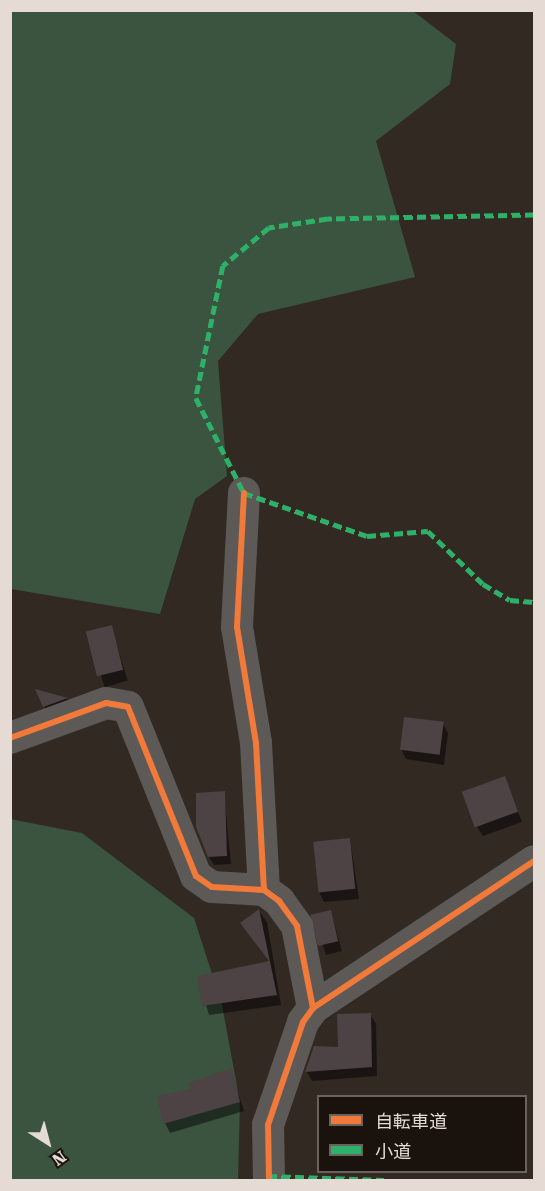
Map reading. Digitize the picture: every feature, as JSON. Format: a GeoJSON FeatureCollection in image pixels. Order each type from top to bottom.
{"type":"FeatureCollection","features":[{"type":"Feature","properties":{"kind":"street"},"geometry":{"type":"LineString","coordinates":[[244,493],[237,627],[256,744],[264,890],[297,926],[313,1008]]}},
{"type":"Feature","properties":{"kind":"street"},"geometry":{"type":"LineString","coordinates":[[10,738],[106,703],[128,707],[196,876],[212,887],[264,890]]}},
{"type":"Feature","properties":{"kind":"street"},"geometry":{"type":"LineString","coordinates":[[269,1180],[268,1125],[300,1030],[313,1008],[534,861]]}},
{"type":"Feature","properties":{"kind":"green space"},"geometry":{"type":"Polygon","coordinates":[[[10,11],[413,11],[456,44],[450,84],[376,141],[415,277],[258,314],[218,361],[227,476],[195,499],[160,614],[11,589],[10,11]]]}},
{"type":"Feature","properties":{"kind":"green space"},"geometry":{"type":"Polygon","coordinates":[[[10,819],[82,833],[194,918],[222,1005],[240,1102],[238,1180],[11,1180],[10,819]]]}},
{"type":"Feature","properties":{"kind":"building"},"geometry":{"type":"Polygon","coordinates":[[[112,625],[123,670],[97,676],[86,632],[112,625]]]}},
{"type":"Feature","properties":{"kind":"building"},"geometry":{"type":"Polygon","coordinates":[[[35,689],[68,698],[43,707],[35,689]]]}},
{"type":"Feature","properties":{"kind":"building"},"geometry":{"type":"Polygon","coordinates":[[[404,717],[444,722],[440,755],[400,750],[404,717]]]}},
{"type":"Feature","properties":{"kind":"building"},"geometry":{"type":"Polygon","coordinates":[[[505,776],[518,812],[475,827],[462,792],[505,776]]]}},
{"type":"Feature","properties":{"kind":"building"},"geometry":{"type":"Polygon","coordinates":[[[225,791],[227,856],[208,857],[196,827],[196,793],[225,791]]]}},
{"type":"Feature","properties":{"kind":"building"},"geometry":{"type":"Polygon","coordinates":[[[350,838],[355,889],[319,893],[313,842],[350,838]]]}},
{"type":"Feature","properties":{"kind":"building"},"geometry":{"type":"Polygon","coordinates":[[[259,909],[277,995],[202,1006],[197,976],[269,961],[240,923],[259,909]]]}},
{"type":"Feature","properties":{"kind":"building"},"geometry":{"type":"Polygon","coordinates":[[[331,910],[338,941],[318,946],[311,915],[331,910]]]}},
{"type":"Feature","properties":{"kind":"building"},"geometry":{"type":"Polygon","coordinates":[[[371,1013],[372,1067],[305,1072],[314,1046],[338,1047],[337,1014],[371,1013]]]}},
{"type":"Feature","properties":{"kind":"building"},"geometry":{"type":"Polygon","coordinates":[[[232,1068],[240,1102],[163,1124],[157,1096],[190,1089],[188,1083],[232,1068]]]}},
{"type":"Feature","properties":{"kind":"marked path"},"geometry":{"type":"LineString","coordinates":[[534,215],[328,219],[269,228],[223,266],[196,398],[244,493],[367,536],[428,531],[483,584],[510,600],[534,602]]}},
{"type":"Feature","properties":{"kind":"marked path"},"geometry":{"type":"LineString","coordinates":[[268,1176],[384,1180]]}},
{"type":"Feature","properties":{"kind":"cycle path"},"geometry":{"type":"LineString","coordinates":[[244,493],[237,627],[256,743],[264,890]]}},
{"type":"Feature","properties":{"kind":"cycle path"},"geometry":{"type":"LineString","coordinates":[[10,738],[106,703],[128,707],[196,876],[212,887],[264,890],[279,901],[297,926],[313,1008]]}},
{"type":"Feature","properties":{"kind":"cycle path"},"geometry":{"type":"LineString","coordinates":[[269,1180],[268,1125],[303,1022],[313,1008],[534,861]]}}]}
